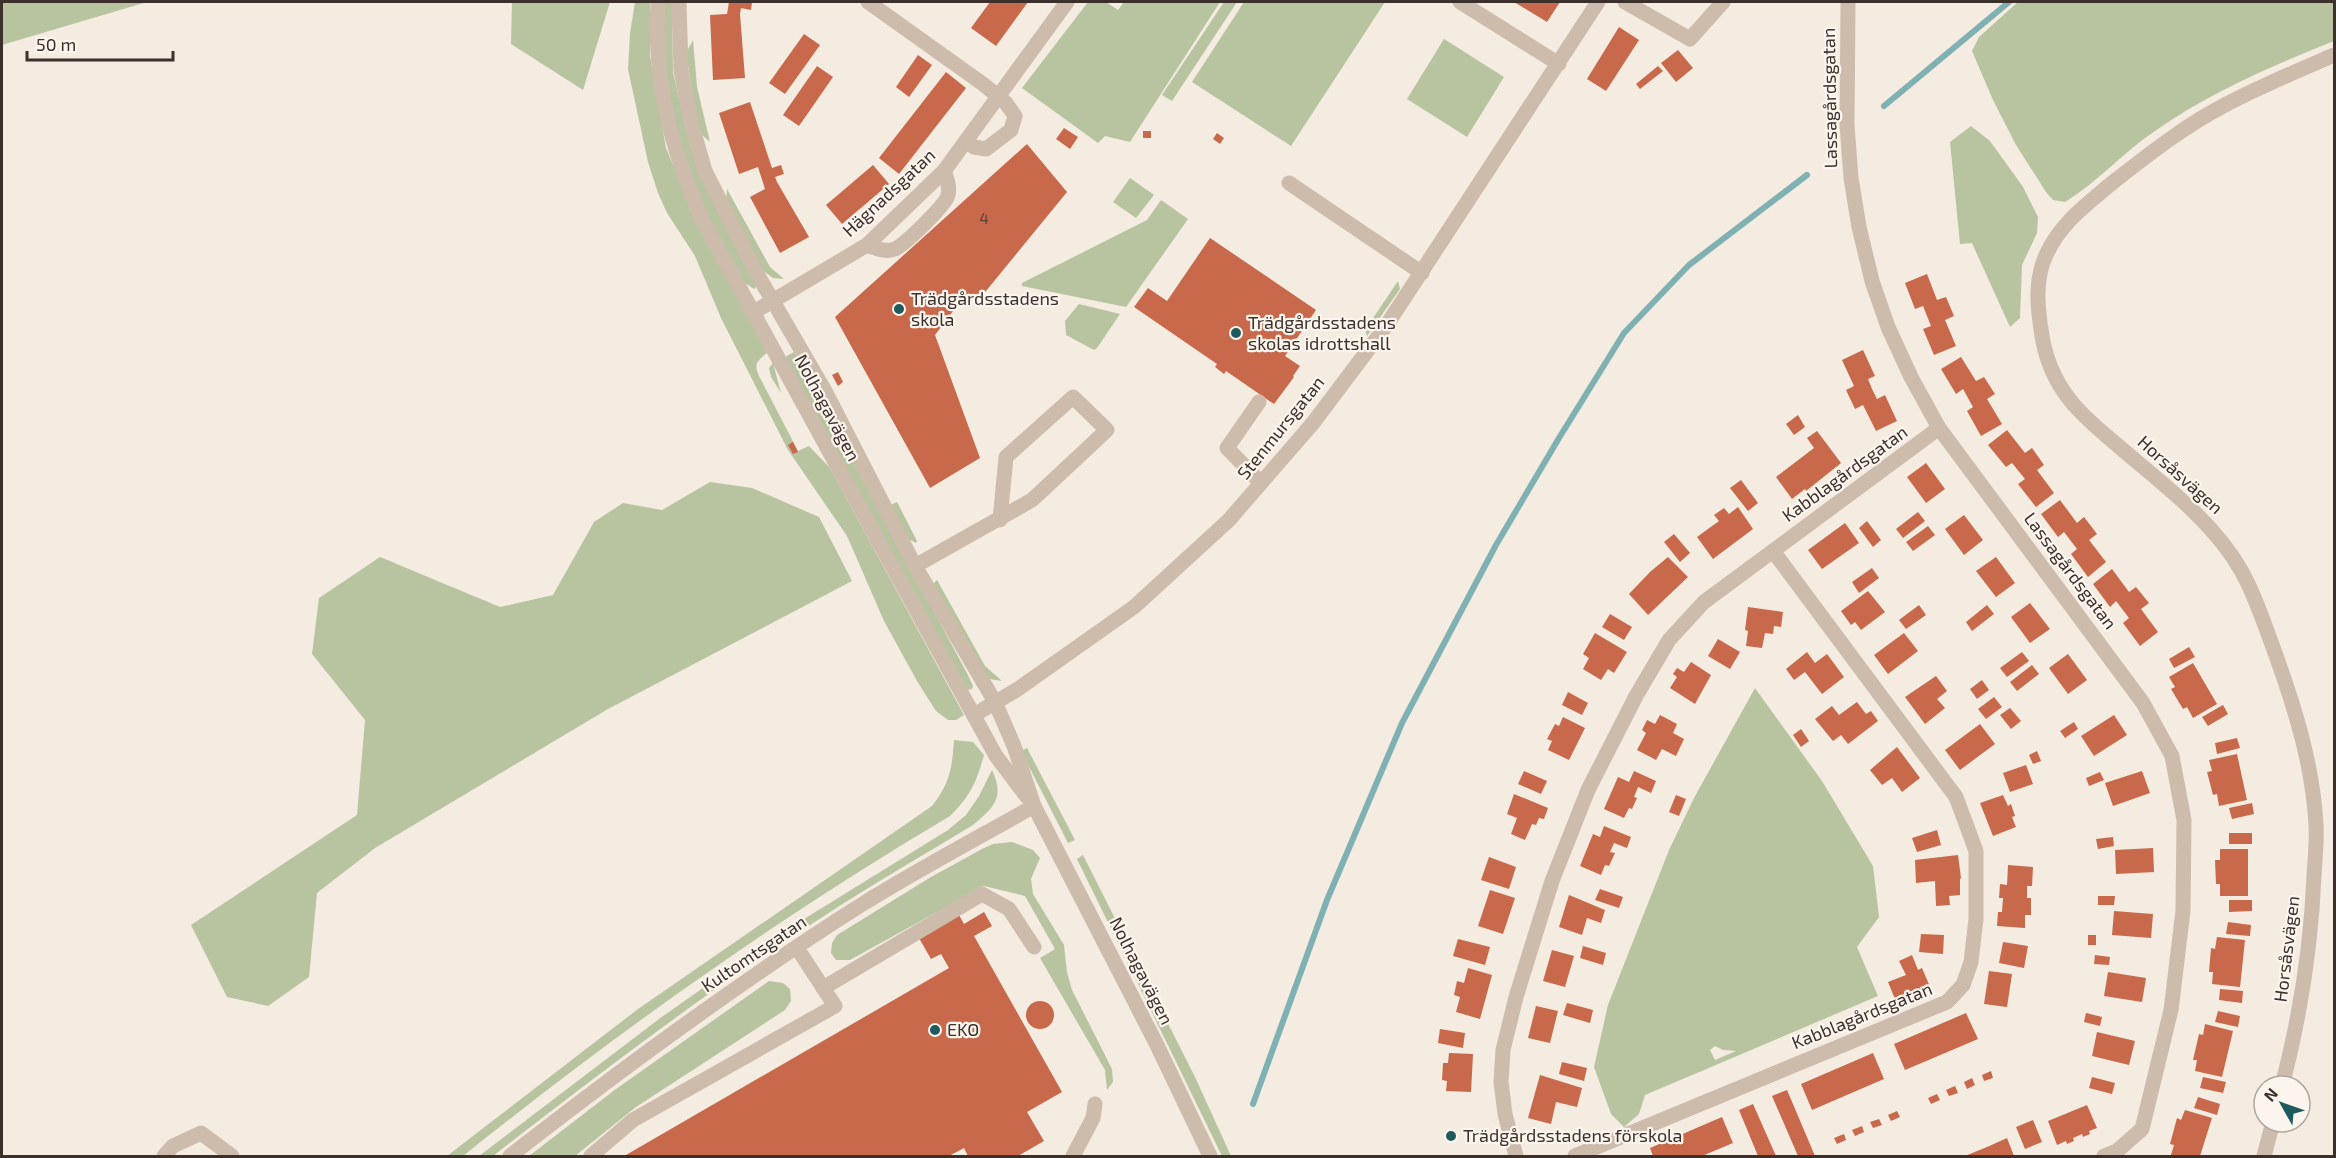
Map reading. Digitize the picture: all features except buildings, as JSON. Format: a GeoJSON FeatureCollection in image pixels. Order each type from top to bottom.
{"type":"FeatureCollection","features":[{"type":"Feature","properties":{"kind":"street","name":"Nolhagavägen"},"geometry":{"type":"LineString","coordinates":[[658,2],[656,29],[658,68],[667,124],[686,181],[703,221],[996,756],[1034,806]]}},
{"type":"Feature","properties":{"kind":"street","name":"Nolhagavägen"},"geometry":{"type":"LineString","coordinates":[[679,2],[681,70],[691,122],[705,171],[756,272],[825,392],[915,566],[995,702],[1014,746],[1034,806],[1151,1032],[1210,1156]]}},
{"type":"Feature","properties":{"kind":"street"},"geometry":{"type":"LineString","coordinates":[[868,2],[999,97],[1015,116],[1011,130],[986,149],[974,147],[966,142]]}},
{"type":"Feature","properties":{"kind":"street","name":"Hägnadsgatan"},"geometry":{"type":"LineString","coordinates":[[754,312],[867,244],[944,171],[1067,2]]}},
{"type":"Feature","properties":{"kind":"street"},"geometry":{"type":"LineString","coordinates":[[1460,2],[1559,64]]}},
{"type":"Feature","properties":{"kind":"street","name":"Stenmursgatan"},"geometry":{"type":"LineString","coordinates":[[974,715],[1134,607],[1230,520],[1319,414],[1386,326],[1598,2]]}},
{"type":"Feature","properties":{"kind":"street"},"geometry":{"type":"LineString","coordinates":[[1625,2],[1690,39],[1723,2]]}},
{"type":"Feature","properties":{"kind":"street","name":"Lassagårdsgatan"},"geometry":{"type":"LineString","coordinates":[[1848,2],[1846,124],[1851,178],[1859,227],[1872,281],[1888,327],[1911,377],[1940,428],[2144,703],[2172,756],[2184,820],[2183,911],[2171,1010],[2142,1130],[2117,1151],[2104,1156]]}},
{"type":"Feature","properties":{"kind":"street","name":"Horsåsvägen"},"geometry":{"type":"LineString","coordinates":[[2285,1074],[2306,972],[2313,901],[2316,825],[2309,772],[2283,675],[2251,590],[2240,568],[2217,536],[2193,511],[2087,419],[2070,400],[2049,360],[2042,337],[2038,289],[2045,256],[2055,237],[2084,206],[2130,169],[2163,144],[2223,106],[2334,55]]}},
{"type":"Feature","properties":{"kind":"street"},"geometry":{"type":"LineString","coordinates":[[867,244],[879,249],[894,249],[935,214],[948,196],[948,182],[944,171]]}},
{"type":"Feature","properties":{"kind":"street"},"geometry":{"type":"LineString","coordinates":[[1289,183],[1327,216],[1369,245],[1422,273]]}},
{"type":"Feature","properties":{"kind":"street"},"geometry":{"type":"LineString","coordinates":[[915,566],[1000,520],[1032,500],[1107,430],[1073,397],[1006,457],[1000,520]]}},
{"type":"Feature","properties":{"kind":"street"},"geometry":{"type":"LineString","coordinates":[[1259,402],[1227,448],[1261,483]]}},
{"type":"Feature","properties":{"kind":"street","name":"Kabblagårdsgatan"},"geometry":{"type":"LineString","coordinates":[[1516,1156],[1505,1114],[1501,1082],[1503,1050],[1516,997],[1552,881],[1588,790],[1636,696],[1669,640],[1704,602],[1940,428]]}},
{"type":"Feature","properties":{"kind":"street","name":"Kabblagårdsgatan"},"geometry":{"type":"LineString","coordinates":[[1575,1156],[1947,1002],[1963,985],[1971,962],[1976,919],[1976,851],[1956,797],[1773,551]]}},
{"type":"Feature","properties":{"kind":"street","name":"Kultomtsgatan"},"geometry":{"type":"LineString","coordinates":[[510,1156],[723,998],[861,905],[1034,806]]}},
{"type":"Feature","properties":{"kind":"street"},"geometry":{"type":"LineString","coordinates":[[823,988],[982,894],[1009,909],[1034,947]]}},
{"type":"Feature","properties":{"kind":"street"},"geometry":{"type":"LineString","coordinates":[[591,1156],[633,1120],[835,1006],[797,948]]}},
{"type":"Feature","properties":{"kind":"street"},"geometry":{"type":"LineString","coordinates":[[1073,1156],[1094,1118],[1095,1104]]}},
{"type":"Feature","properties":{"kind":"street"},"geometry":{"type":"LineString","coordinates":[[164,1156],[173,1146],[201,1133],[232,1156]]}},
{"type":"Feature","properties":{"kind":"street"},"geometry":{"type":"LineString","coordinates":[[2264,1156],[2270,1134]]}},
{"type":"Feature","properties":{"kind":"green space"},"geometry":{"type":"Polygon","coordinates":[[[2,2],[147,2],[2,45],[2,2]]]}},
{"type":"Feature","properties":{"kind":"green space"},"geometry":{"type":"Polygon","coordinates":[[[512,2],[610,2],[583,90],[511,44],[512,2]]]}},
{"type":"Feature","properties":{"kind":"green space"},"geometry":{"type":"Polygon","coordinates":[[[635,2],[650,2],[650,56],[666,148],[697,222],[768,352],[758,362],[756,368],[759,376],[798,451],[809,446],[830,468],[964,715],[956,720],[948,720],[936,711],[917,681],[884,621],[847,536],[788,450],[721,318],[695,256],[667,213],[658,193],[648,162],[628,69],[635,2]]]}},
{"type":"Feature","properties":{"kind":"green space"},"geometry":{"type":"Polygon","coordinates":[[[663,2],[672,2],[673,72],[690,145],[757,286],[754,289],[745,283],[717,235],[693,186],[680,151],[671,115],[666,77],[663,2]]]}},
{"type":"Feature","properties":{"kind":"green space"},"geometry":{"type":"Polygon","coordinates":[[[1088,2],[1106,2],[1118,10],[1124,2],[1220,2],[1130,142],[1105,136],[1098,143],[1022,88],[1088,2]]]}},
{"type":"Feature","properties":{"kind":"green space"},"geometry":{"type":"Polygon","coordinates":[[[1224,2],[1237,2],[1172,101],[1162,95],[1224,2]]]}},
{"type":"Feature","properties":{"kind":"green space"},"geometry":{"type":"Polygon","coordinates":[[[1244,2],[1385,2],[1291,146],[1192,82],[1244,2]]]}},
{"type":"Feature","properties":{"kind":"green space"},"geometry":{"type":"Polygon","coordinates":[[[2018,2],[2334,2],[2334,41],[2265,70],[2197,104],[2143,139],[2065,202],[2053,200],[2046,192],[2016,145],[1972,51],[1979,37],[2018,2]]]}},
{"type":"Feature","properties":{"kind":"green space"},"geometry":{"type":"Polygon","coordinates":[[[1444,39],[1504,77],[1467,137],[1407,99],[1444,39]]]}},
{"type":"Feature","properties":{"kind":"green space"},"geometry":{"type":"Polygon","coordinates":[[[693,40],[697,87],[710,142],[699,132],[686,53],[693,40]]]}},
{"type":"Feature","properties":{"kind":"green space"},"geometry":{"type":"Polygon","coordinates":[[[1971,126],[1990,141],[2023,187],[2038,217],[2037,233],[2022,265],[2020,318],[2010,327],[1972,243],[1960,244],[1950,142],[1971,126]]]}},
{"type":"Feature","properties":{"kind":"green space"},"geometry":{"type":"Polygon","coordinates":[[[1130,178],[1154,195],[1136,218],[1113,202],[1130,178]]]}},
{"type":"Feature","properties":{"kind":"green space"},"geometry":{"type":"Polygon","coordinates":[[[727,189],[770,267],[784,279],[773,278],[762,270],[726,204],[727,189]]]}},
{"type":"Feature","properties":{"kind":"green space"},"geometry":{"type":"Polygon","coordinates":[[[1161,200],[1188,219],[1126,307],[1022,286],[1022,283],[1147,220],[1161,200]]]}},
{"type":"Feature","properties":{"kind":"green space"},"geometry":{"type":"Polygon","coordinates":[[[1398,281],[1400,289],[1367,336],[1365,330],[1398,281]]]}},
{"type":"Feature","properties":{"kind":"green space"},"geometry":{"type":"Polygon","coordinates":[[[1079,304],[1120,314],[1094,350],[1066,335],[1065,321],[1079,304]]]}},
{"type":"Feature","properties":{"kind":"green space"},"geometry":{"type":"Polygon","coordinates":[[[794,352],[968,675],[972,689],[969,690],[960,683],[783,358],[794,352]]]}},
{"type":"Feature","properties":{"kind":"green space"},"geometry":{"type":"Polygon","coordinates":[[[773,363],[781,393],[771,377],[769,368],[773,363]]]}},
{"type":"Feature","properties":{"kind":"green space"},"geometry":{"type":"Polygon","coordinates":[[[710,482],[752,488],[819,517],[852,581],[608,709],[375,848],[317,893],[309,977],[268,1006],[227,997],[191,925],[357,815],[365,720],[312,654],[319,598],[380,557],[500,607],[553,595],[594,522],[623,503],[662,510],[710,482]]]}},
{"type":"Feature","properties":{"kind":"green space"},"geometry":{"type":"Polygon","coordinates":[[[897,502],[916,543],[908,539],[889,506],[897,502]]]}},
{"type":"Feature","properties":{"kind":"green space"},"geometry":{"type":"Polygon","coordinates":[[[937,580],[985,666],[1002,681],[989,679],[936,593],[934,583],[937,580]]]}},
{"type":"Feature","properties":{"kind":"green space"},"geometry":{"type":"Polygon","coordinates":[[[1755,688],[1822,781],[1873,866],[1879,917],[1857,947],[1878,996],[1645,1095],[1639,1114],[1624,1127],[1611,1114],[1594,1067],[1608,1005],[1669,850],[1694,798],[1755,688]],[[1715,1046],[1710,1050],[1715,1060],[1736,1051],[1723,1050],[1715,1046]]]}},
{"type":"Feature","properties":{"kind":"green space"},"geometry":{"type":"Polygon","coordinates":[[[954,740],[973,742],[984,755],[972,788],[950,816],[824,894],[700,977],[580,1065],[463,1156],[447,1156],[638,1009],[932,806],[943,790],[949,775],[954,740]]]}},
{"type":"Feature","properties":{"kind":"green space"},"geometry":{"type":"Polygon","coordinates":[[[1027,748],[1075,840],[1068,843],[1021,751],[1027,748]]]}},
{"type":"Feature","properties":{"kind":"green space"},"geometry":{"type":"Polygon","coordinates":[[[992,770],[997,788],[995,801],[987,813],[973,825],[859,894],[737,974],[654,1033],[493,1156],[479,1156],[659,1019],[775,937],[948,830],[966,815],[992,770]]]}},
{"type":"Feature","properties":{"kind":"green space"},"geometry":{"type":"Polygon","coordinates":[[[1012,842],[1033,850],[1040,858],[1031,879],[1033,894],[1064,945],[1072,990],[1112,1069],[1113,1082],[1107,1090],[1105,1070],[1040,958],[1055,949],[1025,896],[984,886],[850,960],[836,960],[831,953],[832,943],[837,935],[931,877],[993,844],[1012,842]]]}},
{"type":"Feature","properties":{"kind":"green space"},"geometry":{"type":"Polygon","coordinates":[[[1083,855],[1195,1077],[1231,1156],[1222,1156],[1077,859],[1083,855]]]}},
{"type":"Feature","properties":{"kind":"green space"},"geometry":{"type":"Polygon","coordinates":[[[769,981],[783,983],[790,989],[791,1001],[785,1010],[636,1107],[575,1156],[529,1156],[616,1089],[769,981]]]}},
{"type":"Feature","properties":{"kind":"waterway"},"geometry":{"type":"LineString","coordinates":[[1884,106],[2009,2]]}},
{"type":"Feature","properties":{"kind":"waterway"},"geometry":{"type":"LineString","coordinates":[[1253,1104],[1327,900],[1402,723],[1496,545],[1559,438],[1624,333],[1689,265],[1807,175]]}},
{"type":"Feature","properties":{"kind":"place","name":"Trädgårdsstadens skola"},"geometry":{"type":"Point","coordinates":[899,309]}},
{"type":"Feature","properties":{"kind":"place","name":"Trädgårdsstadens skolas idrottshall"},"geometry":{"type":"Point","coordinates":[1236,333]}},
{"type":"Feature","properties":{"kind":"place","name":"EKO"},"geometry":{"type":"Point","coordinates":[935,1030]}},
{"type":"Feature","properties":{"kind":"place","name":"Trädgårdsstadens förskola"},"geometry":{"type":"Point","coordinates":[1451,1136]}}]}
